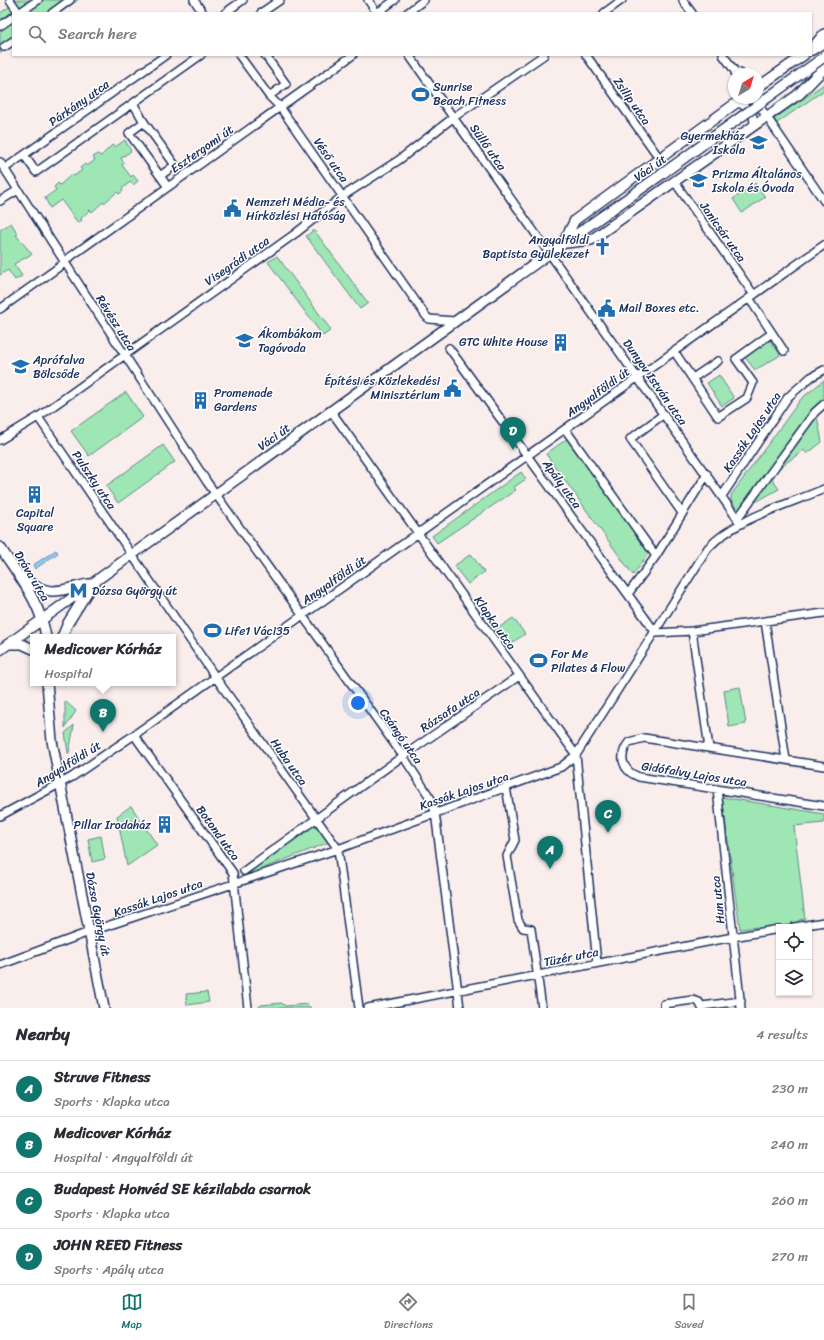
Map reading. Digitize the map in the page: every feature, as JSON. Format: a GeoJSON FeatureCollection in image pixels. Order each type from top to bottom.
{"type":"FeatureCollection","features":[{"type":"Feature","properties":{"kind":"main road"},"geometry":{"type":"LineString","coordinates":[[812,49],[824,34]]}},
{"type":"Feature","properties":{"kind":"main road"},"geometry":{"type":"LineString","coordinates":[[812,49],[824,42]]}},
{"type":"Feature","properties":{"kind":"main road"},"geometry":{"type":"LineString","coordinates":[[764,79],[802,56]]}},
{"type":"Feature","properties":{"kind":"main road","name":"Váci út"},"geometry":{"type":"LineString","coordinates":[[0,650],[132,556],[454,321],[824,57]]}},
{"type":"Feature","properties":{"kind":"main road"},"geometry":{"type":"LineString","coordinates":[[799,94],[824,68]]}},
{"type":"Feature","properties":{"kind":"main road"},"geometry":{"type":"LineString","coordinates":[[799,94],[824,80]]}},
{"type":"Feature","properties":{"kind":"main road","name":"Váci út"},"geometry":{"type":"LineString","coordinates":[[562,244],[591,240],[799,94]]}},
{"type":"Feature","properties":{"kind":"main road","name":"Váci út"},"geometry":{"type":"LineString","coordinates":[[562,244],[575,220],[735,104]]}},
{"type":"Feature","properties":{"kind":"main road","name":"Dráva utca"},"geometry":{"type":"LineString","coordinates":[[0,547],[34,600],[43,619]]}},
{"type":"Feature","properties":{"kind":"main road"},"geometry":{"type":"LineString","coordinates":[[17,573],[43,590],[56,592],[93,583]]}},
{"type":"Feature","properties":{"kind":"main road"},"geometry":{"type":"LineString","coordinates":[[63,634],[68,623],[93,583]]}},
{"type":"Feature","properties":{"kind":"main road"},"geometry":{"type":"LineString","coordinates":[[43,619],[46,634]]}},
{"type":"Feature","properties":{"kind":"main road"},"geometry":{"type":"LineString","coordinates":[[8,644],[22,644],[30,648]]}},
{"type":"Feature","properties":{"kind":"main road","name":"Dózsa György út"},"geometry":{"type":"LineString","coordinates":[[47,686],[48,710],[52,741],[62,783],[104,1008]]}},
{"type":"Feature","properties":{"kind":"street"},"geometry":{"type":"LineString","coordinates":[[10,0],[18,12]]}},
{"type":"Feature","properties":{"kind":"street"},"geometry":{"type":"LineString","coordinates":[[20,12],[38,0]]}},
{"type":"Feature","properties":{"kind":"street"},"geometry":{"type":"LineString","coordinates":[[53,12],[70,0]]}},
{"type":"Feature","properties":{"kind":"street"},"geometry":{"type":"LineString","coordinates":[[194,0],[203,12]]}},
{"type":"Feature","properties":{"kind":"street"},"geometry":{"type":"LineString","coordinates":[[226,12],[243,0]]}},
{"type":"Feature","properties":{"kind":"street"},"geometry":{"type":"LineString","coordinates":[[262,12],[280,0]]}},
{"type":"Feature","properties":{"kind":"street"},"geometry":{"type":"LineString","coordinates":[[368,0],[376,12]]}},
{"type":"Feature","properties":{"kind":"street"},"geometry":{"type":"LineString","coordinates":[[378,12],[394,0]]}},
{"type":"Feature","properties":{"kind":"street"},"geometry":{"type":"LineString","coordinates":[[408,12],[424,0]]}},
{"type":"Feature","properties":{"kind":"street"},"geometry":{"type":"LineString","coordinates":[[605,12],[622,0]]}},
{"type":"Feature","properties":{"kind":"street"},"geometry":{"type":"LineString","coordinates":[[683,0],[691,12]]}},
{"type":"Feature","properties":{"kind":"street"},"geometry":{"type":"LineString","coordinates":[[0,26],[12,18]]}},
{"type":"Feature","properties":{"kind":"street"},"geometry":{"type":"LineString","coordinates":[[4,47],[12,41]]}},
{"type":"Feature","properties":{"kind":"street","name":"Párkány utca"},"geometry":{"type":"LineString","coordinates":[[4,169],[165,56]]}},
{"type":"Feature","properties":{"kind":"street"},"geometry":{"type":"LineString","coordinates":[[24,155],[36,172],[200,56]]}},
{"type":"Feature","properties":{"kind":"street","name":"Véső utca"},"geometry":{"type":"LineString","coordinates":[[240,56],[269,96],[280,107],[429,318],[454,321]]}},
{"type":"Feature","properties":{"kind":"street"},"geometry":{"type":"LineString","coordinates":[[266,56],[286,84],[269,96]]}},
{"type":"Feature","properties":{"kind":"street","name":"Esztergomi út"},"geometry":{"type":"LineString","coordinates":[[0,309],[352,56]]}},
{"type":"Feature","properties":{"kind":"street","name":"Süllő utca"},"geometry":{"type":"LineString","coordinates":[[410,56],[550,253]]}},
{"type":"Feature","properties":{"kind":"street","name":"Visegrádi utca"},"geometry":{"type":"LineString","coordinates":[[0,440],[38,417],[296,233],[342,196],[399,160],[454,117],[543,56]]}},
{"type":"Feature","properties":{"kind":"street","name":"Zsilip utca"},"geometry":{"type":"LineString","coordinates":[[587,56],[660,159]]}},
{"type":"Feature","properties":{"kind":"street"},"geometry":{"type":"LineString","coordinates":[[724,56],[733,68]]}},
{"type":"Feature","properties":{"kind":"street"},"geometry":{"type":"LineString","coordinates":[[134,103],[144,122],[175,165],[160,176]]}},
{"type":"Feature","properties":{"kind":"street","name":"Váci út"},"geometry":{"type":"LineString","coordinates":[[743,104],[750,110],[754,117],[754,125]]}},
{"type":"Feature","properties":{"kind":"street"},"geometry":{"type":"LineString","coordinates":[[757,104],[824,201]]}},
{"type":"Feature","properties":{"kind":"street"},"geometry":{"type":"LineString","coordinates":[[144,122],[129,133],[168,187]]}},
{"type":"Feature","properties":{"kind":"street","name":"Révész utca"},"geometry":{"type":"LineString","coordinates":[[0,162],[124,355],[216,494]]}},
{"type":"Feature","properties":{"kind":"street","name":"Janicsár utca"},"geometry":{"type":"LineString","coordinates":[[674,181],[751,297],[784,351]]}},
{"type":"Feature","properties":{"kind":"street"},"geometry":{"type":"LineString","coordinates":[[0,201],[18,190]]}},
{"type":"Feature","properties":{"kind":"street","name":"Angyalföldi út"},"geometry":{"type":"LineString","coordinates":[[0,816],[62,783],[216,678],[824,245]]}},
{"type":"Feature","properties":{"kind":"street","name":"Dunyov István utca"},"geometry":{"type":"LineString","coordinates":[[550,253],[739,521]]}},
{"type":"Feature","properties":{"kind":"street"},"geometry":{"type":"LineString","coordinates":[[674,351],[718,417],[747,398],[753,383],[736,359],[772,333]]}},
{"type":"Feature","properties":{"kind":"street","name":"Apály utca"},"geometry":{"type":"LineString","coordinates":[[449,348],[656,633]]}},
{"type":"Feature","properties":{"kind":"street"},"geometry":{"type":"LineString","coordinates":[[693,378],[718,361]]}},
{"type":"Feature","properties":{"kind":"street","name":"Kassák Lajos utca"},"geometry":{"type":"LineString","coordinates":[[722,496],[788,397],[805,381],[824,370]]}},
{"type":"Feature","properties":{"kind":"street"},"geometry":{"type":"LineString","coordinates":[[739,521],[815,412],[824,404]]}},
{"type":"Feature","properties":{"kind":"street","name":"Klapka utca"},"geometry":{"type":"LineString","coordinates":[[331,411],[576,755],[597,963]]}},
{"type":"Feature","properties":{"kind":"street"},"geometry":{"type":"LineString","coordinates":[[664,414],[630,439],[682,513]]}},
{"type":"Feature","properties":{"kind":"street","name":"Pulszky utca"},"geometry":{"type":"LineString","coordinates":[[38,417],[132,556]]}},
{"type":"Feature","properties":{"kind":"street"},"geometry":{"type":"LineString","coordinates":[[566,429],[656,556]]}},
{"type":"Feature","properties":{"kind":"street"},"geometry":{"type":"LineString","coordinates":[[628,594],[656,556],[707,474]]}},
{"type":"Feature","properties":{"kind":"street","name":"Kassák Lajos utca"},"geometry":{"type":"LineString","coordinates":[[0,965],[89,932],[338,849],[435,812],[554,771],[576,755],[656,633],[708,548],[739,521],[824,489]]}},
{"type":"Feature","properties":{"kind":"street","name":"Csángó utca"},"geometry":{"type":"LineString","coordinates":[[216,494],[403,756],[431,799],[435,812],[460,1008]]}},
{"type":"Feature","properties":{"kind":"street","name":"Huba utca"},"geometry":{"type":"LineString","coordinates":[[132,556],[216,678],[338,849],[359,1008]]}},
{"type":"Feature","properties":{"kind":"street"},"geometry":{"type":"LineString","coordinates":[[656,633],[692,631],[824,613]]}},
{"type":"Feature","properties":{"kind":"street"},"geometry":{"type":"LineString","coordinates":[[765,621],[786,760]]}},
{"type":"Feature","properties":{"kind":"street"},"geometry":{"type":"LineString","coordinates":[[692,631],[709,748]]}},
{"type":"Feature","properties":{"kind":"street","name":"Rózsafa utca"},"geometry":{"type":"LineString","coordinates":[[244,871],[317,820],[403,756],[520,676]]}},
{"type":"Feature","properties":{"kind":"street","name":"Botond utca"},"geometry":{"type":"LineString","coordinates":[[134,734],[234,873],[248,1008]]}},
{"type":"Feature","properties":{"kind":"street","name":"Gidófalvy Lajos utca"},"geometry":{"type":"LineString","coordinates":[[824,766],[644,738],[629,742],[622,754],[622,763],[626,770],[639,777],[824,806]]}},
{"type":"Feature","properties":{"kind":"street"},"geometry":{"type":"LineString","coordinates":[[506,788],[515,840],[507,856],[518,920],[524,928],[531,929],[539,975],[542,1008]]}},
{"type":"Feature","properties":{"kind":"street","name":"Hun utca"},"geometry":{"type":"LineString","coordinates":[[717,789],[741,1004]]}},
{"type":"Feature","properties":{"kind":"street"},"geometry":{"type":"LineString","coordinates":[[812,924],[824,922]]}},
{"type":"Feature","properties":{"kind":"street","name":"Tüzér utca"},"geometry":{"type":"LineString","coordinates":[[368,1008],[733,937],[776,930]]}},
{"type":"Feature","properties":{"kind":"street"},"geometry":{"type":"LineString","coordinates":[[665,1008],[664,1004],[693,1000],[699,1002],[702,1007],[741,1004]]}},
{"type":"Feature","properties":{"kind":"green space"},"geometry":{"type":"Polygon","coordinates":[[[13,0],[78,0],[61,12],[12,12],[12,45],[0,53],[0,13],[15,3],[13,0]]]}},
{"type":"Feature","properties":{"kind":"green space"},"geometry":{"type":"Polygon","coordinates":[[[824,84],[824,92],[823,91],[777,123],[774,119],[824,84]]]}},
{"type":"Feature","properties":{"kind":"green space"},"geometry":{"type":"Polygon","coordinates":[[[125,140],[131,151],[121,158],[124,163],[122,165],[131,177],[133,175],[138,181],[133,185],[130,182],[119,194],[117,192],[92,212],[90,210],[78,223],[61,200],[50,208],[45,198],[56,190],[54,187],[58,183],[60,185],[72,174],[74,176],[82,170],[80,168],[85,164],[87,166],[95,160],[93,157],[98,154],[101,156],[112,145],[115,147],[125,140]]]}},
{"type":"Feature","properties":{"kind":"green space"},"geometry":{"type":"Polygon","coordinates":[[[755,183],[765,197],[742,213],[733,199],[755,183]]]}},
{"type":"Feature","properties":{"kind":"green space"},"geometry":{"type":"Polygon","coordinates":[[[11,223],[18,234],[16,235],[32,254],[14,264],[22,276],[15,280],[8,270],[0,275],[0,230],[11,223]]]}},
{"type":"Feature","properties":{"kind":"green space"},"geometry":{"type":"Polygon","coordinates":[[[314,230],[368,303],[360,309],[306,236],[314,230]]]}},
{"type":"Feature","properties":{"kind":"green space"},"geometry":{"type":"Polygon","coordinates":[[[277,256],[331,330],[323,336],[268,262],[277,256]]]}},
{"type":"Feature","properties":{"kind":"green space"},"geometry":{"type":"Polygon","coordinates":[[[769,339],[780,354],[755,370],[744,356],[769,339]]]}},
{"type":"Feature","properties":{"kind":"green space"},"geometry":{"type":"Polygon","coordinates":[[[719,375],[734,398],[722,406],[707,383],[719,375]]]}},
{"type":"Feature","properties":{"kind":"green space"},"geometry":{"type":"Polygon","coordinates":[[[824,380],[824,404],[816,411],[822,442],[807,454],[804,450],[769,475],[779,489],[738,512],[731,500],[731,495],[801,399],[824,380]]]}},
{"type":"Feature","properties":{"kind":"green space"},"geometry":{"type":"Polygon","coordinates":[[[126,392],[143,417],[89,456],[71,431],[126,392]]]}},
{"type":"Feature","properties":{"kind":"green space"},"geometry":{"type":"Polygon","coordinates":[[[568,438],[650,551],[633,575],[546,454],[568,438]]]}},
{"type":"Feature","properties":{"kind":"green space"},"geometry":{"type":"Polygon","coordinates":[[[163,445],[175,462],[118,503],[106,486],[163,445]]]}},
{"type":"Feature","properties":{"kind":"green space"},"geometry":{"type":"Polygon","coordinates":[[[521,472],[526,479],[514,487],[516,490],[437,543],[432,536],[521,472]]]}},
{"type":"Feature","properties":{"kind":"green space"},"geometry":{"type":"Polygon","coordinates":[[[471,554],[484,572],[468,584],[454,566],[471,554]]]}},
{"type":"Feature","properties":{"kind":"green space"},"geometry":{"type":"Polygon","coordinates":[[[513,618],[525,634],[506,647],[494,631],[513,618]]]}},
{"type":"Feature","properties":{"kind":"green space"},"geometry":{"type":"Polygon","coordinates":[[[740,687],[746,724],[729,727],[724,690],[740,687]]]}},
{"type":"Feature","properties":{"kind":"green space"},"geometry":{"type":"Polygon","coordinates":[[[65,701],[76,711],[65,728],[65,701]]]}},
{"type":"Feature","properties":{"kind":"green space"},"geometry":{"type":"Polygon","coordinates":[[[74,725],[69,753],[68,753],[65,733],[74,725]]]}},
{"type":"Feature","properties":{"kind":"green space"},"geometry":{"type":"Polygon","coordinates":[[[722,797],[824,814],[824,823],[794,826],[805,919],[799,920],[799,923],[776,924],[776,927],[758,930],[757,927],[740,929],[722,797]]]}},
{"type":"Feature","properties":{"kind":"green space"},"geometry":{"type":"Polygon","coordinates":[[[131,806],[157,845],[127,866],[117,816],[131,806]]]}},
{"type":"Feature","properties":{"kind":"green space"},"geometry":{"type":"Polygon","coordinates":[[[317,819],[332,841],[246,875],[244,871],[317,819]]]}},
{"type":"Feature","properties":{"kind":"green space"},"geometry":{"type":"Polygon","coordinates":[[[101,836],[105,859],[92,862],[88,839],[101,836]]]}},
{"type":"Feature","properties":{"kind":"green space"},"geometry":{"type":"Polygon","coordinates":[[[207,992],[209,1002],[187,1005],[186,994],[207,992]]]}},
{"type":"Feature","properties":{"kind":"green space"},"geometry":{"type":"Polygon","coordinates":[[[282,1003],[285,1006],[307,1004],[311,1008],[258,1008],[261,1005],[282,1003]]]}},
{"type":"Feature","properties":{"kind":"water"},"geometry":{"type":"Polygon","coordinates":[[[56,550],[58,553],[35,569],[33,565],[56,550]]]}},
{"type":"Feature","properties":{"kind":"place","name":"Sunrise Beach Fitness"},"geometry":{"type":"Point","coordinates":[420,94]}},
{"type":"Feature","properties":{"kind":"place","name":"Gyermekház Iskola"},"geometry":{"type":"Point","coordinates":[758,143]}},
{"type":"Feature","properties":{"kind":"place","name":"Prizma Általános Iskola és Óvoda"},"geometry":{"type":"Point","coordinates":[699,181]}},
{"type":"Feature","properties":{"kind":"place","name":"Nemzeti Média- és Hírközlési Hatóság"},"geometry":{"type":"Point","coordinates":[233,209]}},
{"type":"Feature","properties":{"kind":"place","name":"Angyalföldi Baptista Gyülekezet"},"geometry":{"type":"Point","coordinates":[602,247]}},
{"type":"Feature","properties":{"kind":"place","name":"Mail Boxes etc."},"geometry":{"type":"Point","coordinates":[606,308]}},
{"type":"Feature","properties":{"kind":"place","name":"Ákombákom Tagóvoda"},"geometry":{"type":"Point","coordinates":[245,341]}},
{"type":"Feature","properties":{"kind":"place","name":"GTC White House"},"geometry":{"type":"Point","coordinates":[561,342]}},
{"type":"Feature","properties":{"kind":"place","name":"Aprófalva Bölcsőde"},"geometry":{"type":"Point","coordinates":[20,367]}},
{"type":"Feature","properties":{"kind":"place","name":"Építési és Közlekedési Minisztérium"},"geometry":{"type":"Point","coordinates":[453,388]}},
{"type":"Feature","properties":{"kind":"place","name":"Promenade Gardens"},"geometry":{"type":"Point","coordinates":[201,400]}},
{"type":"Feature","properties":{"kind":"place","name":"JOHN REED Fitness"},"geometry":{"type":"Point","coordinates":[513,450]}},
{"type":"Feature","properties":{"kind":"place","name":"Capital Square"},"geometry":{"type":"Point","coordinates":[35,494]}},
{"type":"Feature","properties":{"kind":"place","name":"Dózsa György út"},"geometry":{"type":"Point","coordinates":[79,591]}},
{"type":"Feature","properties":{"kind":"place","name":"Life1 Váci35"},"geometry":{"type":"Point","coordinates":[212,631]}},
{"type":"Feature","properties":{"kind":"place","name":"For Me Pilates & Flow"},"geometry":{"type":"Point","coordinates":[538,661]}},
{"type":"Feature","properties":{"kind":"place","name":"Medicover Kórház"},"geometry":{"type":"Point","coordinates":[103,732]}},
{"type":"Feature","properties":{"kind":"place","name":"Pillar Irodaház"},"geometry":{"type":"Point","coordinates":[164,825]}},
{"type":"Feature","properties":{"kind":"place","name":"Budapest Honvéd SE kézilabda csarnok"},"geometry":{"type":"Point","coordinates":[608,833]}},
{"type":"Feature","properties":{"kind":"place","name":"Struve Fitness"},"geometry":{"type":"Point","coordinates":[550,869]}}]}
